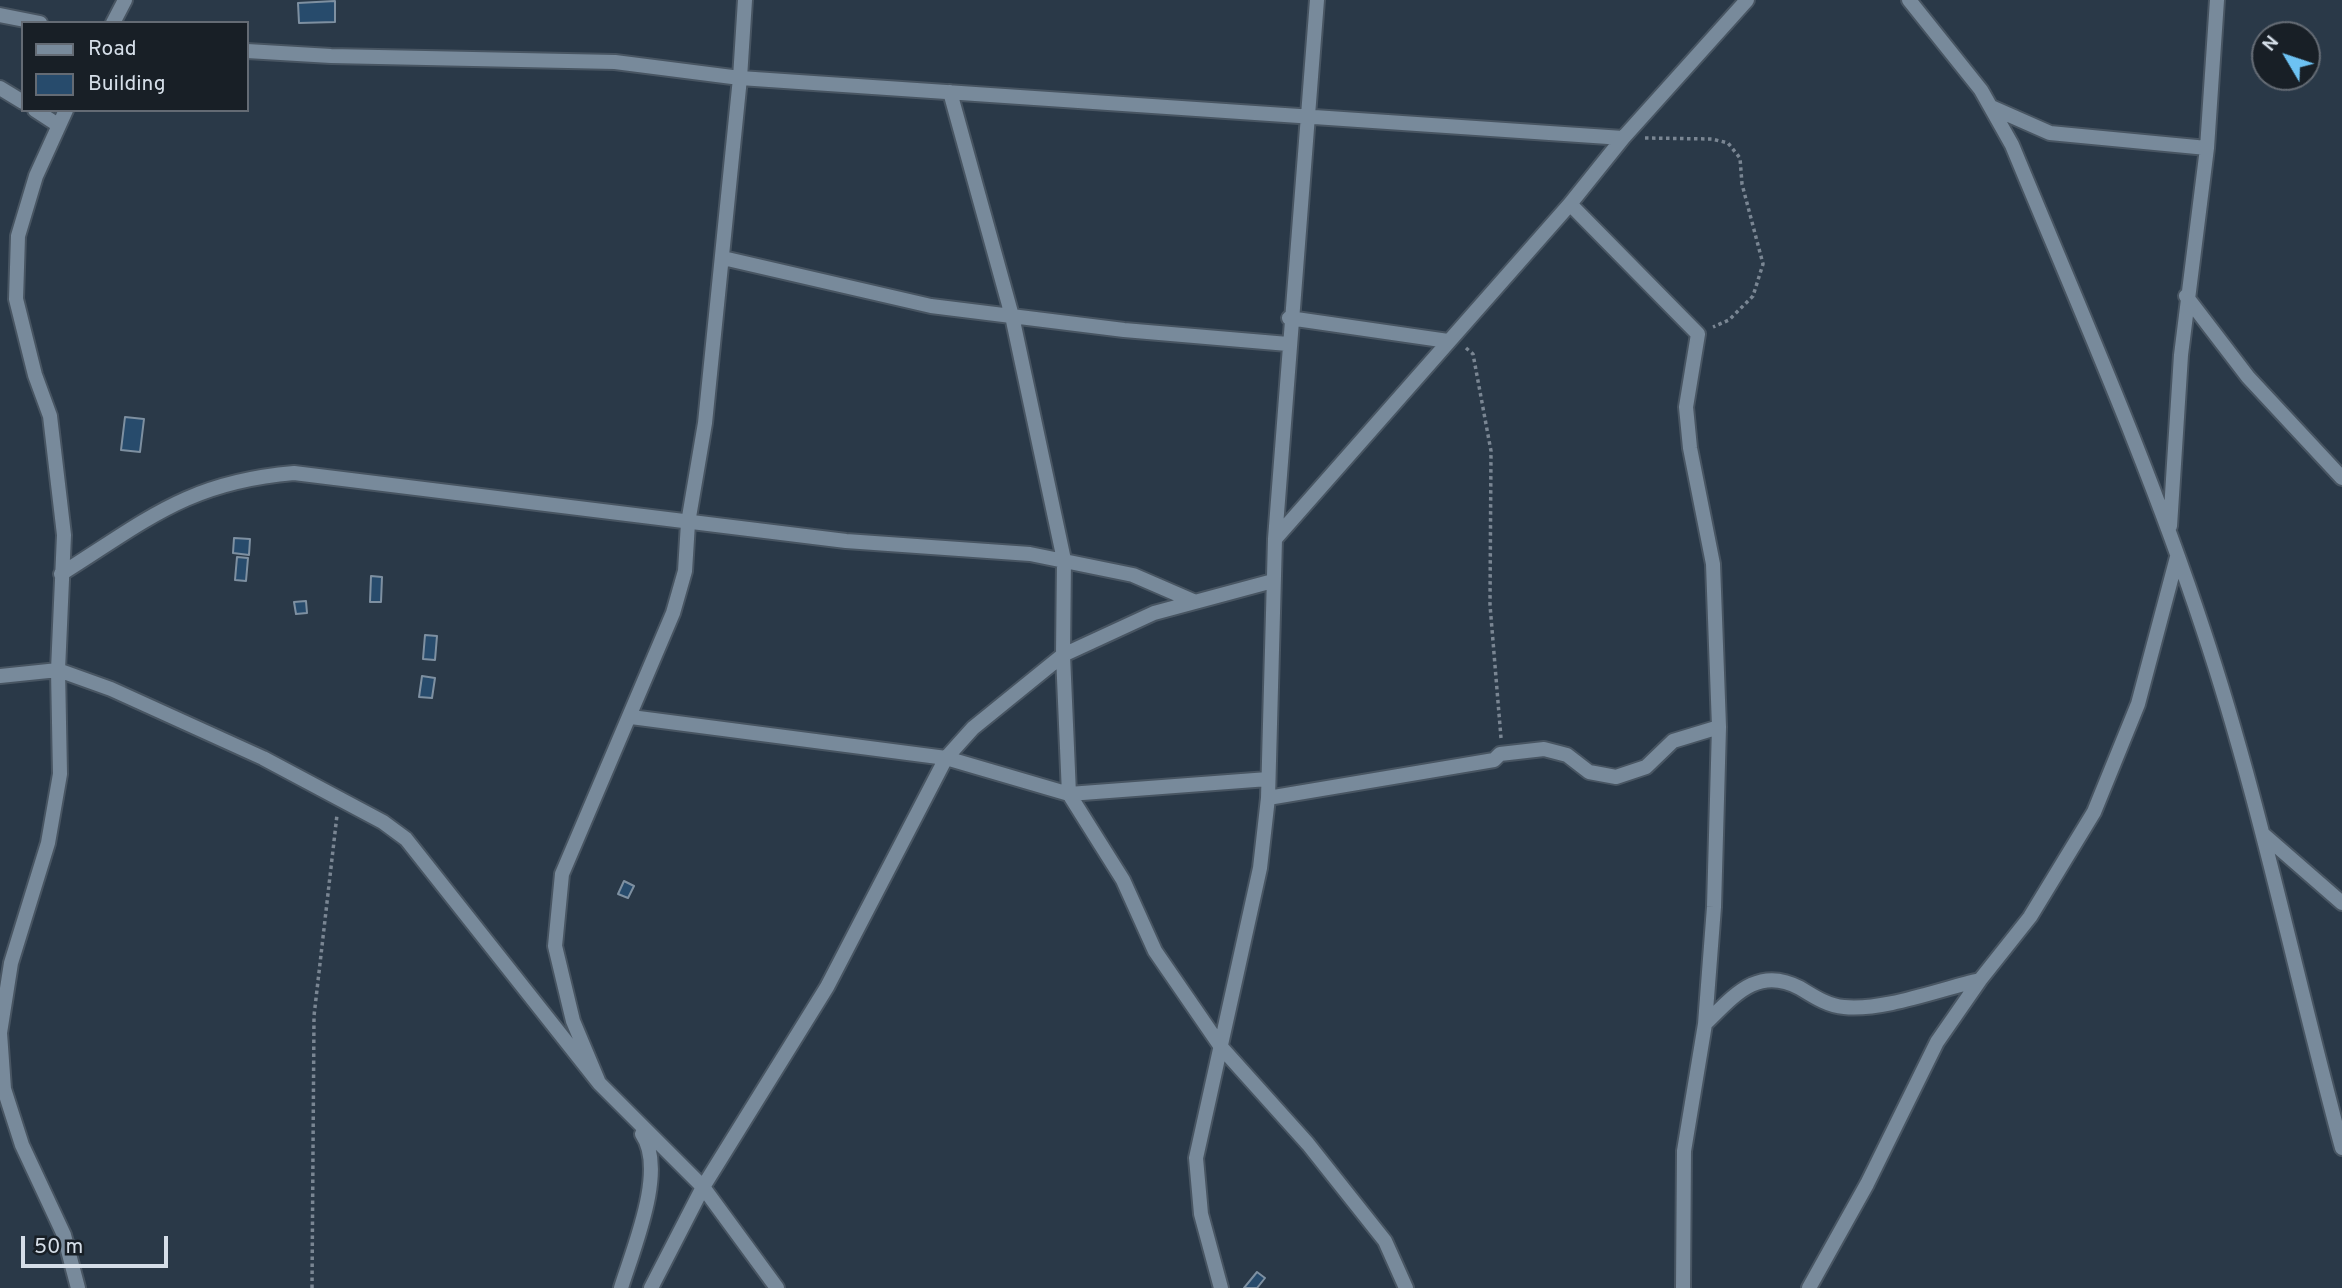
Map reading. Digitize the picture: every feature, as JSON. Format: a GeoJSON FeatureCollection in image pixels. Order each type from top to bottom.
{"type":"FeatureCollection","features":[{"type":"Feature","properties":{"kind":"street"},"geometry":{"type":"LineString","coordinates":[[114,21],[125,0]]}},
{"type":"Feature","properties":{"kind":"street"},"geometry":{"type":"LineString","coordinates":[[598,1083],[573,1021],[555,946],[562,874],[592,798],[631,717],[673,613],[685,571],[688,523],[705,423],[723,258],[746,0]]}},
{"type":"Feature","properties":{"kind":"street"},"geometry":{"type":"LineString","coordinates":[[1221,1288],[1201,1214],[1196,1158],[1260,869],[1268,798],[1275,539],[1289,318],[1317,0]]}},
{"type":"Feature","properties":{"kind":"street"},"geometry":{"type":"LineString","coordinates":[[1275,539],[1570,204],[1623,138],[1747,0]]}},
{"type":"Feature","properties":{"kind":"street"},"geometry":{"type":"LineString","coordinates":[[1909,0],[1990,106],[2012,145],[2170,531],[2203,629],[2264,835],[2342,1148]]}},
{"type":"Feature","properties":{"kind":"street"},"geometry":{"type":"LineString","coordinates":[[2170,531],[2186,296],[2207,148],[2217,0]]}},
{"type":"Feature","properties":{"kind":"street"},"geometry":{"type":"LineString","coordinates":[[0,15],[30,21]]}},
{"type":"Feature","properties":{"kind":"street"},"geometry":{"type":"LineString","coordinates":[[248,51],[331,56],[615,62],[740,78],[1306,114],[1623,138]]}},
{"type":"Feature","properties":{"kind":"street"},"geometry":{"type":"LineString","coordinates":[[0,88],[21,101]]}},
{"type":"Feature","properties":{"kind":"street"},"geometry":{"type":"LineString","coordinates":[[950,92],[1012,316],[1064,560],[1063,655],[1069,794],[1123,880],[1155,951],[1221,1047],[1308,1144],[1385,1241],[1406,1288]]}},
{"type":"Feature","properties":{"kind":"street"},"geometry":{"type":"LineString","coordinates":[[1990,106],[2050,133],[2207,148]]}},
{"type":"Feature","properties":{"kind":"street"},"geometry":{"type":"LineString","coordinates":[[38,112],[58,125]]}},
{"type":"Feature","properties":{"kind":"street"},"geometry":{"type":"LineString","coordinates":[[65,112],[37,176],[18,236],[16,299],[35,375],[50,416],[64,535],[58,670],[61,704],[60,774],[48,843],[11,963],[0,1033],[4,1089],[22,1145],[64,1235],[78,1288]]}},
{"type":"Feature","properties":{"kind":"street"},"geometry":{"type":"LineString","coordinates":[[1570,204],[1698,334],[1686,407],[1690,448],[1713,564],[1718,727],[1714,906],[1705,1024],[1684,1151],[1684,1288]]}},
{"type":"Feature","properties":{"kind":"street"},"geometry":{"type":"LineString","coordinates":[[723,258],[930,306],[1124,330],[1287,344]]}},
{"type":"Feature","properties":{"kind":"street"},"geometry":{"type":"LineString","coordinates":[[2186,296],[2248,377],[2342,478]]}},
{"type":"Feature","properties":{"kind":"street"},"geometry":{"type":"LineString","coordinates":[[1289,318],[1448,341]]}},
{"type":"Feature","properties":{"kind":"street"},"geometry":{"type":"LineString","coordinates":[[61,574],[142,520],[184,498],[234,481],[294,473],[688,523],[1064,560],[1133,575],[1193,601]]}},
{"type":"Feature","properties":{"kind":"street"},"geometry":{"type":"LineString","coordinates":[[1810,1288],[1867,1184],[1937,1042],[1980,980],[2030,917],[2094,812],[2138,704],[2177,557]]}},
{"type":"Feature","properties":{"kind":"street"},"geometry":{"type":"LineString","coordinates":[[651,1288],[702,1188],[827,986],[946,758],[973,728],[1063,655],[1154,613],[1273,581]]}},
{"type":"Feature","properties":{"kind":"street"},"geometry":{"type":"LineString","coordinates":[[0,676],[58,670],[171,714],[339,797],[406,839],[598,1083],[702,1188],[777,1288]]}},
{"type":"Feature","properties":{"kind":"street"},"geometry":{"type":"LineString","coordinates":[[631,717],[946,758],[1069,794],[1268,779]]}},
{"type":"Feature","properties":{"kind":"street"},"geometry":{"type":"LineString","coordinates":[[1268,798],[1494,760],[1500,754],[1544,749],[1567,755],[1589,772],[1616,777],[1646,767],[1673,741],[1718,727]]}},
{"type":"Feature","properties":{"kind":"street"},"geometry":{"type":"LineString","coordinates":[[2264,835],[2342,903]]}},
{"type":"Feature","properties":{"kind":"street"},"geometry":{"type":"LineString","coordinates":[[1705,1024],[1741,989],[1758,980],[1794,985],[1843,1007],[1876,1005],[1980,980]]}},
{"type":"Feature","properties":{"kind":"street"},"geometry":{"type":"LineString","coordinates":[[621,1288],[642,1222],[652,1175],[646,1140],[633,1121]]}},
{"type":"Feature","properties":{"kind":"path"},"geometry":{"type":"LineString","coordinates":[[1623,138],[1712,139],[1728,143],[1740,158],[1742,184],[1763,264],[1761,276],[1754,296],[1729,320],[1698,334]]}},
{"type":"Feature","properties":{"kind":"path"},"geometry":{"type":"LineString","coordinates":[[1448,341],[1473,354],[1491,451],[1490,605],[1502,747],[1500,754]]}},
{"type":"Feature","properties":{"kind":"path"},"geometry":{"type":"LineString","coordinates":[[312,1288],[314,1016],[339,797]]}},
{"type":"Feature","properties":{"kind":"building"},"geometry":{"type":"Polygon","coordinates":[[[335,1],[335,22],[299,23],[298,3],[335,1]]]}},
{"type":"Feature","properties":{"kind":"building"},"geometry":{"type":"Polygon","coordinates":[[[125,417],[144,419],[140,452],[121,450],[125,417]]]}},
{"type":"Feature","properties":{"kind":"building"},"geometry":{"type":"Polygon","coordinates":[[[234,538],[250,539],[249,555],[233,553],[234,538]]]}},
{"type":"Feature","properties":{"kind":"building"},"geometry":{"type":"Polygon","coordinates":[[[237,557],[248,558],[246,581],[235,580],[237,557]]]}},
{"type":"Feature","properties":{"kind":"building"},"geometry":{"type":"Polygon","coordinates":[[[371,576],[382,577],[381,602],[370,602],[371,576]]]}},
{"type":"Feature","properties":{"kind":"building"},"geometry":{"type":"Polygon","coordinates":[[[306,601],[307,613],[296,614],[294,602],[306,601]]]}},
{"type":"Feature","properties":{"kind":"building"},"geometry":{"type":"Polygon","coordinates":[[[425,635],[437,636],[435,660],[423,659],[425,635]]]}},
{"type":"Feature","properties":{"kind":"building"},"geometry":{"type":"Polygon","coordinates":[[[422,676],[435,678],[432,698],[419,697],[422,676]]]}},
{"type":"Feature","properties":{"kind":"building"},"geometry":{"type":"Polygon","coordinates":[[[624,881],[634,886],[628,898],[618,894],[624,881]]]}},
{"type":"Feature","properties":{"kind":"building"},"geometry":{"type":"Polygon","coordinates":[[[1257,1272],[1265,1278],[1257,1288],[1244,1288],[1257,1272]]]}}]}
